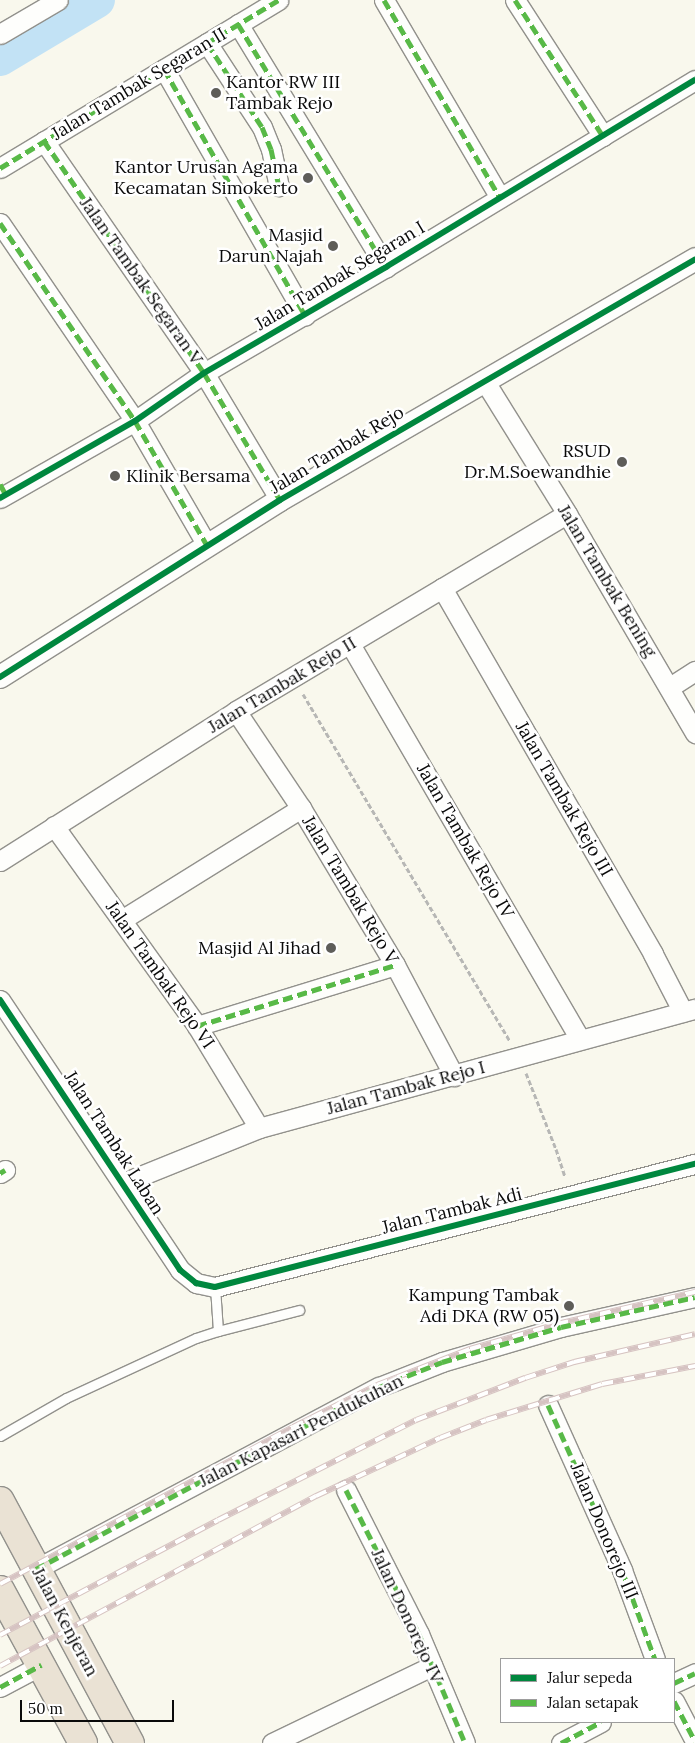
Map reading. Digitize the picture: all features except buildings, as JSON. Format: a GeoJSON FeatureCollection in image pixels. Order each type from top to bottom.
{"type":"FeatureCollection","features":[{"type":"Feature","properties":{"kind":"highway","name":"Jalan Kenjeran"},"geometry":{"type":"LineString","coordinates":[[0,1501],[130,1743]]}},
{"type":"Feature","properties":{"kind":"highway"},"geometry":{"type":"LineString","coordinates":[[0,1590],[82,1743]]}},
{"type":"Feature","properties":{"kind":"street"},"geometry":{"type":"LineString","coordinates":[[0,34],[58,0]]}},
{"type":"Feature","properties":{"kind":"street","name":"Jalan Tambak Segaran II"},"geometry":{"type":"LineString","coordinates":[[0,168],[278,0]]}},
{"type":"Feature","properties":{"kind":"street"},"geometry":{"type":"LineString","coordinates":[[384,0],[500,198]]}},
{"type":"Feature","properties":{"kind":"street"},"geometry":{"type":"LineString","coordinates":[[515,0],[603,136]]}},
{"type":"Feature","properties":{"kind":"street"},"geometry":{"type":"LineString","coordinates":[[238,24],[386,267]]}},
{"type":"Feature","properties":{"kind":"street"},"geometry":{"type":"LineString","coordinates":[[207,42],[262,127],[271,149],[279,186]]}},
{"type":"Feature","properties":{"kind":"street"},"geometry":{"type":"LineString","coordinates":[[164,69],[305,315]]}},
{"type":"Feature","properties":{"kind":"street","name":"Jalan Tambak Segaran I"},"geometry":{"type":"LineString","coordinates":[[2,492],[135,422],[204,373],[386,267],[695,80]]}},
{"type":"Feature","properties":{"kind":"street","name":"Jalan Tambak Segaran V"},"geometry":{"type":"LineString","coordinates":[[44,141],[204,373],[280,500]]}},
{"type":"Feature","properties":{"kind":"street"},"geometry":{"type":"LineString","coordinates":[[0,223],[135,422],[208,545]]}},
{"type":"Feature","properties":{"kind":"street","name":"Jalan Tambak Rejo"},"geometry":{"type":"LineString","coordinates":[[0,676],[280,500],[695,259]]}},
{"type":"Feature","properties":{"kind":"street","name":"Jalan Tambak Bening"},"geometry":{"type":"LineString","coordinates":[[484,380],[567,514],[670,687],[695,733]]}},
{"type":"Feature","properties":{"kind":"street","name":"Jalan Tambak Rejo II"},"geometry":{"type":"LineString","coordinates":[[0,861],[236,712],[567,514]]}},
{"type":"Feature","properties":{"kind":"street","name":"Jalan Tambak Rejo III"},"geometry":{"type":"LineString","coordinates":[[442,588],[653,954],[689,1010]]}},
{"type":"Feature","properties":{"kind":"street","name":"Jalan Tambak Rejo IV"},"geometry":{"type":"LineString","coordinates":[[350,644],[580,1039]]}},
{"type":"Feature","properties":{"kind":"street"},"geometry":{"type":"LineString","coordinates":[[670,687],[695,671]]}},
{"type":"Feature","properties":{"kind":"street","name":"Jalan Tambak Rejo V"},"geometry":{"type":"LineString","coordinates":[[236,712],[301,808],[395,965],[454,1076]]}},
{"type":"Feature","properties":{"kind":"street"},"geometry":{"type":"LineString","coordinates":[[123,919],[301,808]]}},
{"type":"Feature","properties":{"kind":"street","name":"Jalan Tambak Rejo VI"},"geometry":{"type":"LineString","coordinates":[[54,826],[123,919],[197,1026],[259,1128]]}},
{"type":"Feature","properties":{"kind":"street"},"geometry":{"type":"LineString","coordinates":[[197,1026],[395,965]]}},
{"type":"Feature","properties":{"kind":"street","name":"Jalan Tambak Laban"},"geometry":{"type":"LineString","coordinates":[[0,1000],[124,1183],[180,1270],[196,1283],[215,1287]]}},
{"type":"Feature","properties":{"kind":"street","name":"Jalan Tambak Rejo I"},"geometry":{"type":"LineString","coordinates":[[124,1183],[259,1128],[689,1010]]}},
{"type":"Feature","properties":{"kind":"street","name":"Jalan Tambak Adi"},"geometry":{"type":"LineString","coordinates":[[215,1287],[695,1164]]}},
{"type":"Feature","properties":{"kind":"street","name":"Jalan Kapasari Pendukuhan"},"geometry":{"type":"LineString","coordinates":[[36,1569],[379,1387],[442,1362],[552,1329],[695,1297]]}},
{"type":"Feature","properties":{"kind":"street","name":"Jalan Donorejo III"},"geometry":{"type":"LineString","coordinates":[[548,1405],[622,1570],[655,1658]]}},
{"type":"Feature","properties":{"kind":"street","name":"Jalan Donorejo IV"},"geometry":{"type":"LineString","coordinates":[[346,1490],[418,1634],[465,1743]]}},
{"type":"Feature","properties":{"kind":"street"},"geometry":{"type":"LineString","coordinates":[[0,1687],[41,1665]]}},
{"type":"Feature","properties":{"kind":"street"},"geometry":{"type":"LineString","coordinates":[[272,1743],[432,1666]]}},
{"type":"Feature","properties":{"kind":"street"},"geometry":{"type":"LineString","coordinates":[[675,1683],[695,1673]]}},
{"type":"Feature","properties":{"kind":"street"},"geometry":{"type":"LineString","coordinates":[[675,1703],[695,1742]]}},
{"type":"Feature","properties":{"kind":"street"},"geometry":{"type":"LineString","coordinates":[[561,1743],[599,1723]]}},
{"type":"Feature","properties":{"kind":"lane"},"geometry":{"type":"LineString","coordinates":[[215,1287],[218,1331]]}},
{"type":"Feature","properties":{"kind":"lane"},"geometry":{"type":"LineString","coordinates":[[0,1436],[66,1398],[196,1338],[299,1310]]}},
{"type":"Feature","properties":{"kind":"path"},"geometry":{"type":"LineString","coordinates":[[294,678],[519,1056],[556,1148],[571,1197]]}},
{"type":"Feature","properties":{"kind":"waterway"},"geometry":{"type":"LineString","coordinates":[[0,58],[97,0]]}},
{"type":"Feature","properties":{"kind":"railway"},"geometry":{"type":"LineString","coordinates":[[0,1584],[293,1427],[377,1385],[470,1349],[557,1324],[695,1292]]}},
{"type":"Feature","properties":{"kind":"railway"},"geometry":{"type":"LineString","coordinates":[[0,1635],[218,1520],[416,1420],[525,1378],[574,1362],[695,1334]]}},
{"type":"Feature","properties":{"kind":"railway"},"geometry":{"type":"LineString","coordinates":[[0,1666],[316,1496],[440,1438],[486,1420],[602,1384],[695,1366]]}},
{"type":"Feature","properties":{"kind":"marked path"},"geometry":{"type":"LineString","coordinates":[[0,168],[278,0]]}},
{"type":"Feature","properties":{"kind":"marked path"},"geometry":{"type":"LineString","coordinates":[[384,0],[500,198]]}},
{"type":"Feature","properties":{"kind":"marked path"},"geometry":{"type":"LineString","coordinates":[[515,0],[603,136]]}},
{"type":"Feature","properties":{"kind":"marked path"},"geometry":{"type":"LineString","coordinates":[[238,24],[386,267]]}},
{"type":"Feature","properties":{"kind":"marked path"},"geometry":{"type":"LineString","coordinates":[[207,43],[262,127],[271,149],[279,186]]}},
{"type":"Feature","properties":{"kind":"marked path"},"geometry":{"type":"LineString","coordinates":[[164,69],[305,315]]}},
{"type":"Feature","properties":{"kind":"marked path"},"geometry":{"type":"LineString","coordinates":[[44,141],[204,373],[280,500]]}},
{"type":"Feature","properties":{"kind":"marked path"},"geometry":{"type":"LineString","coordinates":[[0,223],[135,421],[207,545]]}},
{"type":"Feature","properties":{"kind":"marked path"},"geometry":{"type":"LineString","coordinates":[[0,484],[6,495]]}},
{"type":"Feature","properties":{"kind":"marked path"},"geometry":{"type":"LineString","coordinates":[[197,1026],[395,965]]}},
{"type":"Feature","properties":{"kind":"marked path"},"geometry":{"type":"LineString","coordinates":[[0,1173],[5,1170]]}},
{"type":"Feature","properties":{"kind":"marked path"},"geometry":{"type":"LineString","coordinates":[[36,1569],[379,1387],[442,1362],[561,1327],[695,1297]]}},
{"type":"Feature","properties":{"kind":"marked path"},"geometry":{"type":"LineString","coordinates":[[548,1405],[622,1570],[655,1658]]}},
{"type":"Feature","properties":{"kind":"marked path"},"geometry":{"type":"LineString","coordinates":[[346,1490],[419,1634],[465,1743]]}},
{"type":"Feature","properties":{"kind":"marked path"},"geometry":{"type":"LineString","coordinates":[[0,1687],[41,1665]]}},
{"type":"Feature","properties":{"kind":"marked path"},"geometry":{"type":"LineString","coordinates":[[675,1683],[695,1673]]}},
{"type":"Feature","properties":{"kind":"marked path"},"geometry":{"type":"LineString","coordinates":[[675,1703],[695,1741]]}},
{"type":"Feature","properties":{"kind":"marked path"},"geometry":{"type":"LineString","coordinates":[[561,1743],[599,1723]]}},
{"type":"Feature","properties":{"kind":"cycle path"},"geometry":{"type":"LineString","coordinates":[[0,498],[135,421],[204,373],[386,267],[695,80]]}},
{"type":"Feature","properties":{"kind":"cycle path"},"geometry":{"type":"LineString","coordinates":[[0,677],[280,500],[695,259]]}},
{"type":"Feature","properties":{"kind":"cycle path"},"geometry":{"type":"LineString","coordinates":[[0,1000],[180,1270],[196,1283],[215,1287],[695,1164]]}},
{"type":"Feature","properties":{"kind":"place","name":"Kantor RW III Tambak Rejo"},"geometry":{"type":"Point","coordinates":[216,93]}},
{"type":"Feature","properties":{"kind":"place","name":"Kantor Urusan Agama Kecamatan Simokerto"},"geometry":{"type":"Point","coordinates":[308,178]}},
{"type":"Feature","properties":{"kind":"place","name":"Masjid Darun Najah"},"geometry":{"type":"Point","coordinates":[333,246]}},
{"type":"Feature","properties":{"kind":"place","name":"RSUD Dr.M.Soewandhie"},"geometry":{"type":"Point","coordinates":[622,462]}},
{"type":"Feature","properties":{"kind":"place","name":"Klinik Bersama"},"geometry":{"type":"Point","coordinates":[115,476]}},
{"type":"Feature","properties":{"kind":"place","name":"Masjid Al Jihad"},"geometry":{"type":"Point","coordinates":[331,948]}},
{"type":"Feature","properties":{"kind":"place","name":"Kampung Tambak Adi DKA (RW 05)"},"geometry":{"type":"Point","coordinates":[569,1306]}}]}
